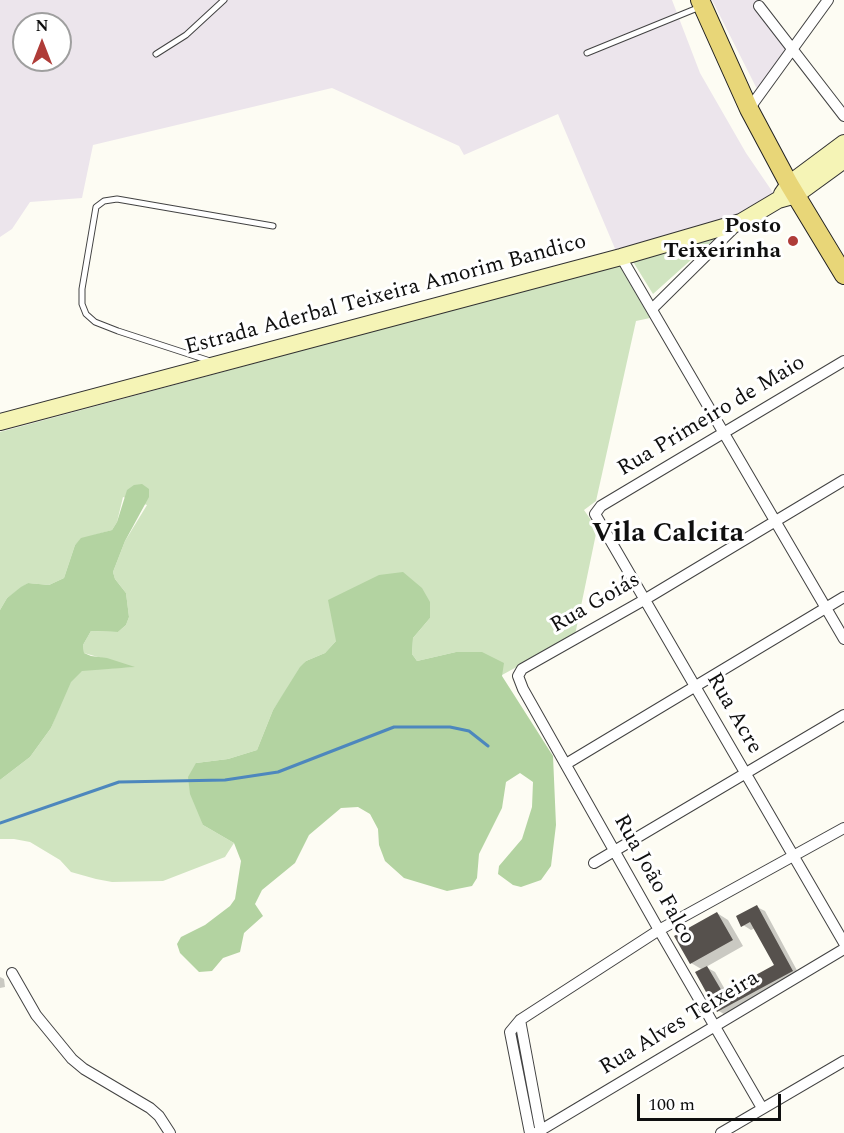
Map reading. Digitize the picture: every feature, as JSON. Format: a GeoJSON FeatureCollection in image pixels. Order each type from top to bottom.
{"type":"FeatureCollection","features":[{"type":"Feature","properties":{"kind":"main road"},"geometry":{"type":"LineString","coordinates":[[701,3],[749,109],[792,190],[844,275]]}},
{"type":"Feature","properties":{"kind":"main road"},"geometry":{"type":"LineString","coordinates":[[792,190],[844,143]]}},
{"type":"Feature","properties":{"kind":"main road"},"geometry":{"type":"LineString","coordinates":[[792,190],[844,160]]}},
{"type":"Feature","properties":{"kind":"main road","name":"Estrada Aderbal Teixeira Amorim Bandico"},"geometry":{"type":"LineString","coordinates":[[0,423],[621,257],[741,222],[792,190]]}},
{"type":"Feature","properties":{"kind":"street"},"geometry":{"type":"LineString","coordinates":[[749,109],[828,0]]}},
{"type":"Feature","properties":{"kind":"street"},"geometry":{"type":"LineString","coordinates":[[759,6],[844,116]]}},
{"type":"Feature","properties":{"kind":"street"},"geometry":{"type":"LineString","coordinates":[[652,309],[741,222]]}},
{"type":"Feature","properties":{"kind":"street"},"geometry":{"type":"LineString","coordinates":[[621,257],[844,639]]}},
{"type":"Feature","properties":{"kind":"street","name":"Rua Primeiro de Maio"},"geometry":{"type":"LineString","coordinates":[[601,506],[844,361]]}},
{"type":"Feature","properties":{"kind":"street","name":"Rua Goiás"},"geometry":{"type":"LineString","coordinates":[[522,669],[644,600],[844,480]]}},
{"type":"Feature","properties":{"kind":"street","name":"Rua Acre"},"geometry":{"type":"LineString","coordinates":[[601,506],[595,516],[844,943]]}},
{"type":"Feature","properties":{"kind":"street"},"geometry":{"type":"LineString","coordinates":[[566,764],[844,597]]}},
{"type":"Feature","properties":{"kind":"street","name":"Rua João Falco"},"geometry":{"type":"LineString","coordinates":[[522,669],[519,679],[713,1026],[762,1108]]}},
{"type":"Feature","properties":{"kind":"street"},"geometry":{"type":"LineString","coordinates":[[594,863],[844,715]]}},
{"type":"Feature","properties":{"kind":"street"},"geometry":{"type":"LineString","coordinates":[[537,1132],[510,1032],[520,1020],[659,930],[844,828]]}},
{"type":"Feature","properties":{"kind":"street","name":"Rua Alves Teixeira"},"geometry":{"type":"LineString","coordinates":[[537,1132],[844,949]]}},
{"type":"Feature","properties":{"kind":"street"},"geometry":{"type":"LineString","coordinates":[[12,973],[36,1015],[72,1059],[84,1069],[150,1108],[166,1124],[170,1133]]}},
{"type":"Feature","properties":{"kind":"street"},"geometry":{"type":"LineString","coordinates":[[520,1020],[537,1132]]}},
{"type":"Feature","properties":{"kind":"street"},"geometry":{"type":"LineString","coordinates":[[722,1133],[844,1061]]}},
{"type":"Feature","properties":{"kind":"lane"},"geometry":{"type":"LineString","coordinates":[[156,54],[186,35],[224,0]]}},
{"type":"Feature","properties":{"kind":"lane"},"geometry":{"type":"LineString","coordinates":[[587,53],[701,3]]}},
{"type":"Feature","properties":{"kind":"lane"},"geometry":{"type":"LineString","coordinates":[[218,364],[118,331],[89,318],[83,310],[81,298],[95,212],[104,201],[117,199],[273,226]]}},
{"type":"Feature","properties":{"kind":"shaded area"},"geometry":{"type":"Polygon","coordinates":[[[0,0],[672,0],[700,73],[746,153],[776,197],[733,221],[616,251],[558,114],[464,155],[459,146],[332,88],[93,145],[82,198],[30,202],[12,229],[0,237],[0,0]]]}},
{"type":"Feature","properties":{"kind":"shaded area"},"geometry":{"type":"Polygon","coordinates":[[[712,0],[760,0],[755,9],[788,47],[758,91],[712,0]]]}},
{"type":"Feature","properties":{"kind":"green space"},"geometry":{"type":"Polygon","coordinates":[[[722,232],[653,294],[632,260],[722,232]]]}},
{"type":"Feature","properties":{"kind":"green space"},"geometry":{"type":"Polygon","coordinates":[[[619,265],[650,318],[636,321],[596,501],[584,510],[597,529],[575,635],[502,675],[456,652],[417,661],[412,654],[413,638],[430,618],[336,641],[325,653],[306,661],[273,710],[257,750],[228,759],[196,763],[203,825],[234,843],[225,857],[163,881],[112,882],[96,879],[71,872],[60,860],[30,842],[0,839],[0,780],[30,757],[51,728],[69,682],[82,670],[133,667],[84,653],[83,645],[91,631],[118,632],[126,625],[129,617],[126,593],[115,579],[113,572],[125,541],[147,505],[123,497],[117,522],[112,530],[81,539],[75,545],[64,578],[49,585],[28,583],[7,598],[0,610],[0,432],[619,265]]]}},
{"type":"Feature","properties":{"kind":"green space"},"geometry":{"type":"Polygon","coordinates":[[[142,484],[149,489],[149,497],[125,541],[113,572],[115,579],[126,593],[129,617],[126,625],[118,632],[91,631],[83,645],[84,653],[91,656],[107,658],[135,667],[82,671],[71,682],[51,728],[30,757],[0,780],[0,610],[7,598],[28,583],[49,585],[64,578],[75,545],[81,538],[112,530],[117,522],[127,490],[134,485],[142,484]]]}},
{"type":"Feature","properties":{"kind":"green space"},"geometry":{"type":"Polygon","coordinates":[[[403,572],[422,588],[430,602],[430,618],[413,638],[412,654],[417,661],[456,652],[482,652],[504,663],[502,676],[553,756],[556,825],[551,866],[541,880],[521,887],[513,885],[498,874],[499,866],[522,839],[532,807],[533,782],[520,773],[506,782],[502,808],[479,854],[477,878],[472,886],[447,891],[404,878],[385,861],[379,845],[378,829],[370,814],[358,807],[341,808],[309,835],[295,863],[262,890],[255,904],[263,916],[244,933],[240,952],[223,958],[212,971],[199,972],[180,953],[177,944],[181,937],[205,925],[230,906],[235,899],[241,861],[234,843],[203,825],[190,794],[188,777],[196,763],[228,759],[257,750],[273,710],[300,667],[306,661],[325,653],[336,641],[328,600],[379,575],[403,572]]]}},
{"type":"Feature","properties":{"kind":"building"},"geometry":{"type":"Polygon","coordinates":[[[757,905],[793,971],[717,1012],[695,972],[707,966],[723,993],[774,965],[750,922],[741,927],[736,916],[757,905]]]}},
{"type":"Feature","properties":{"kind":"building"},"geometry":{"type":"Polygon","coordinates":[[[717,912],[733,940],[690,964],[674,936],[717,912]]]}},
{"type":"Feature","properties":{"kind":"waterway"},"geometry":{"type":"LineString","coordinates":[[0,823],[119,782],[225,780],[278,772],[394,727],[450,727],[469,731],[488,746]]}},
{"type":"Feature","properties":{"kind":"place","name":"Posto Teixeirinha"},"geometry":{"type":"Point","coordinates":[793,241]}},
{"type":"Feature","properties":{"kind":"district","name":"Vila Calcita"},"geometry":{"type":"Point","coordinates":[668,536]}}]}
